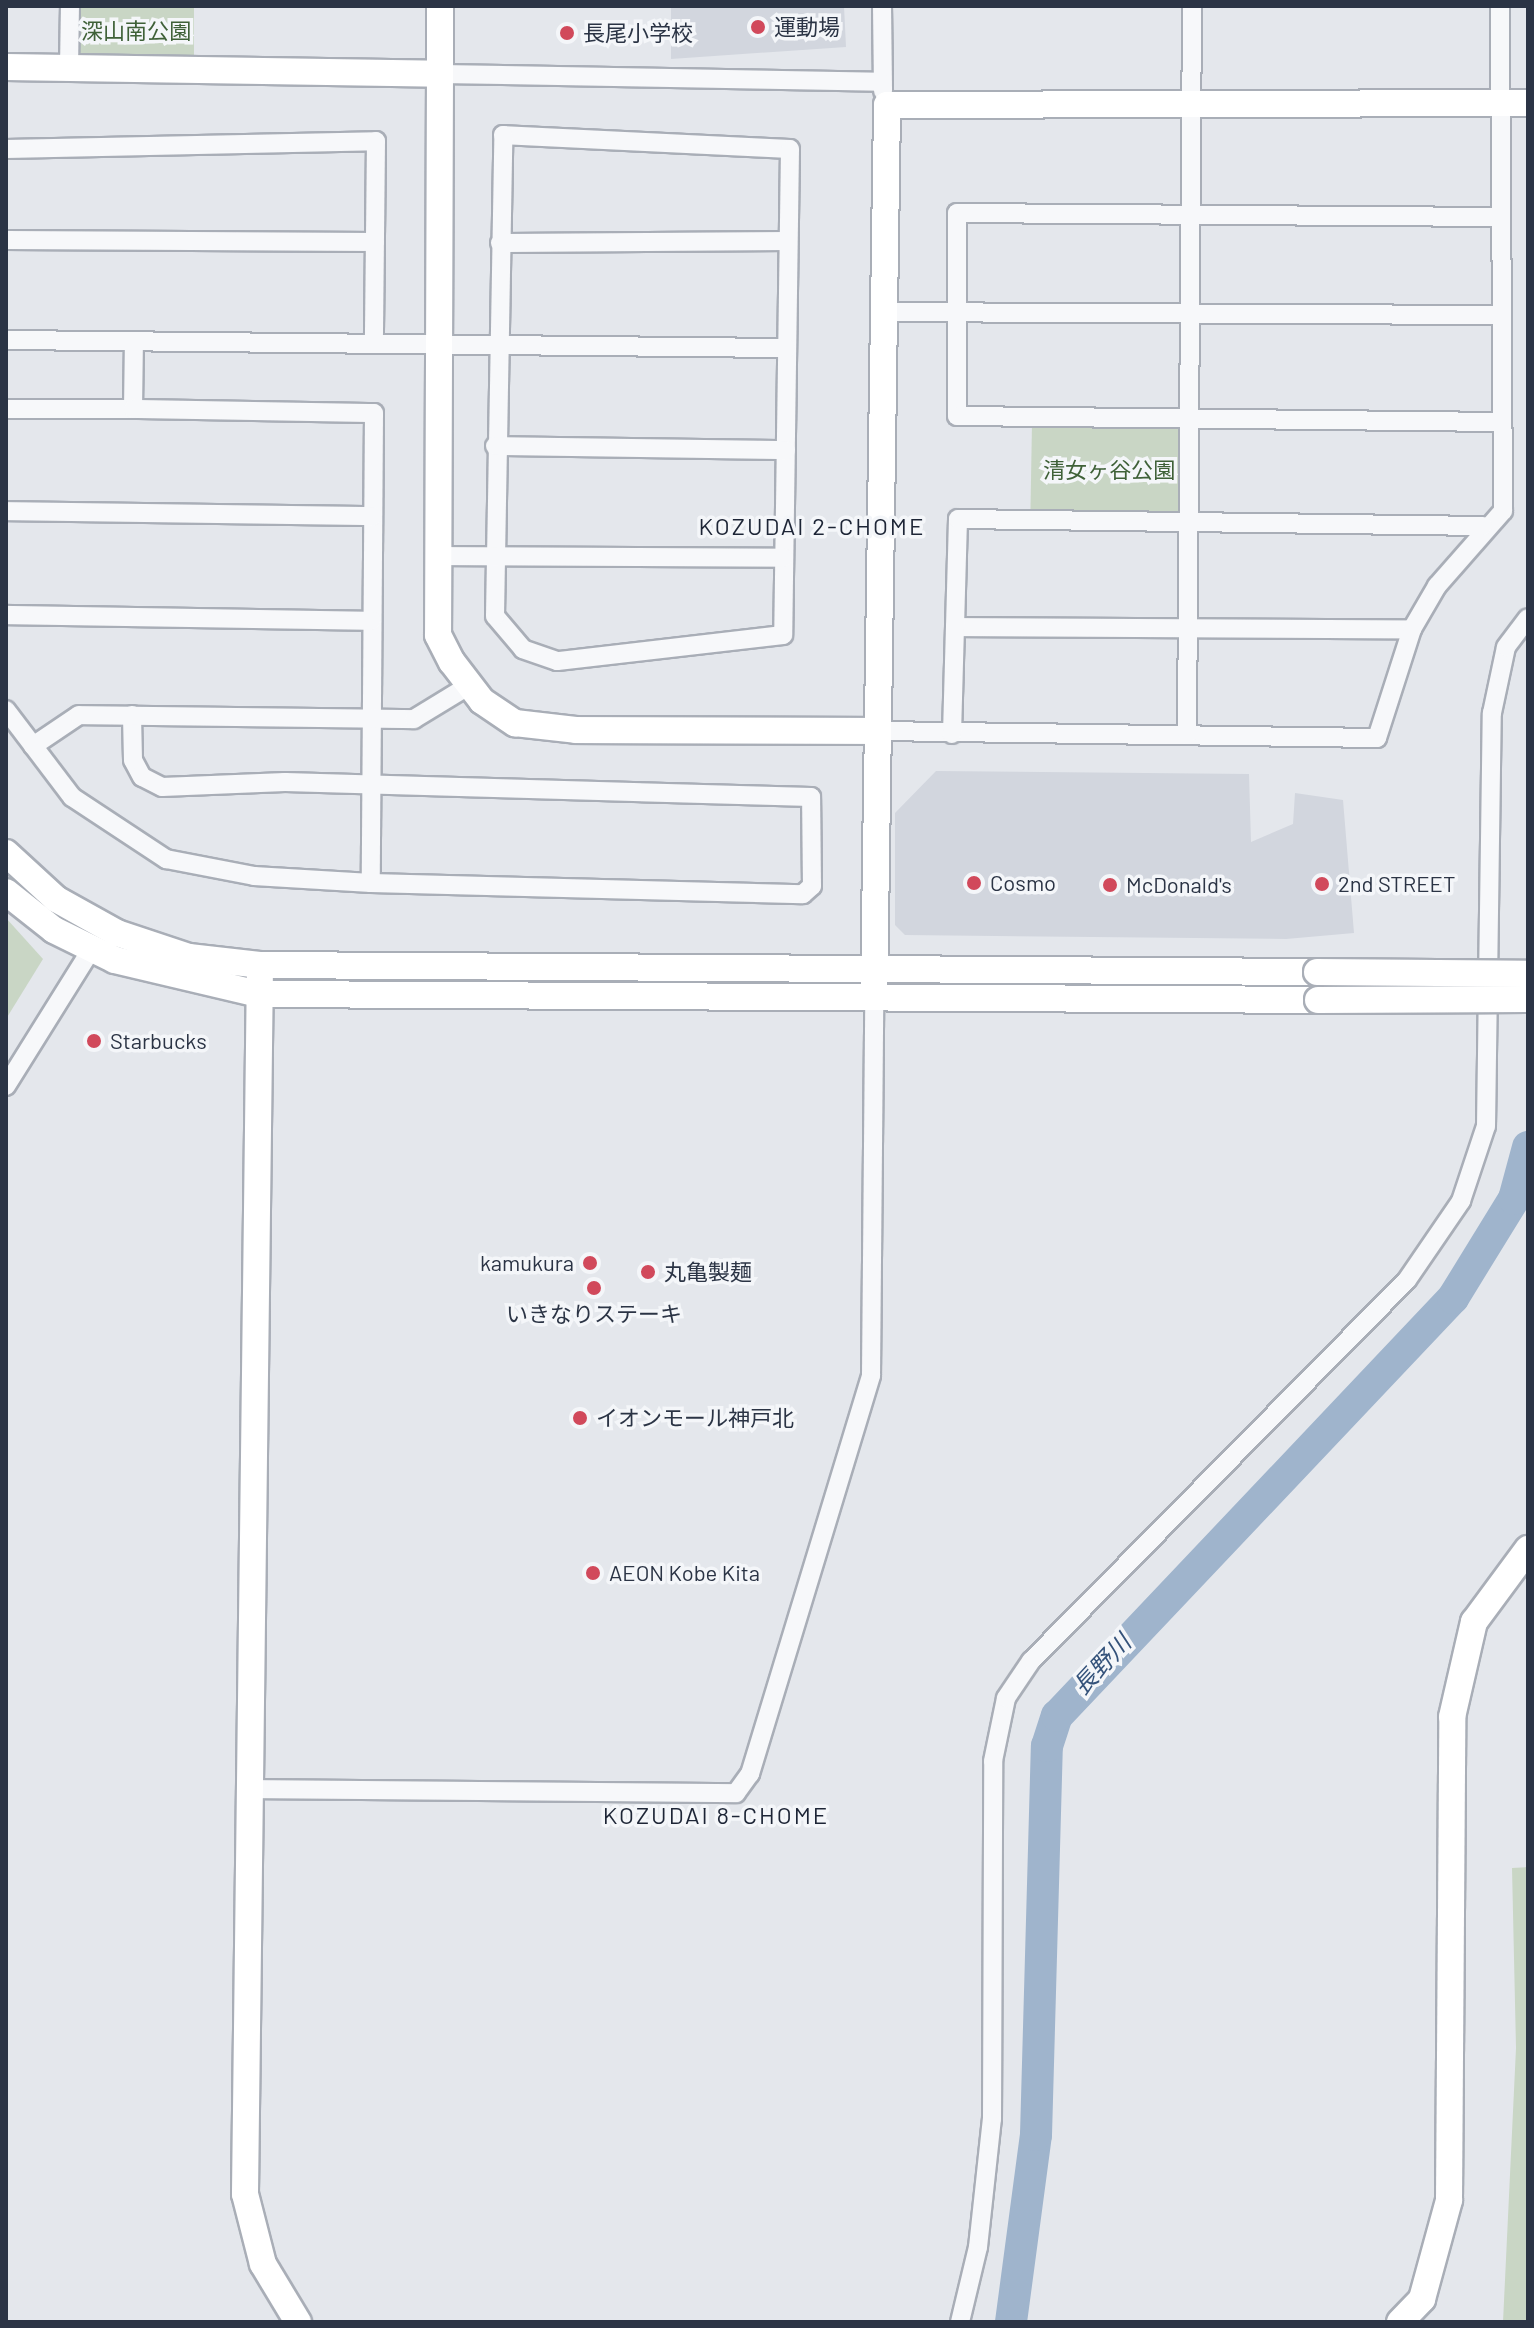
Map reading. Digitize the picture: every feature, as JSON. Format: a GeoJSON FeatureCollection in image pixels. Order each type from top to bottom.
{"type":"FeatureCollection","features":[{"type":"Feature","properties":{"kind":"street"},"geometry":{"type":"LineString","coordinates":[[69,68],[70,6]]}},
{"type":"Feature","properties":{"kind":"street"},"geometry":{"type":"LineString","coordinates":[[440,6],[436,346],[438,635],[468,686],[515,723],[576,730],[1377,738],[1412,629],[1483,526],[1503,511],[1500,6]]}},
{"type":"Feature","properties":{"kind":"street"},"geometry":{"type":"LineString","coordinates":[[252,1789],[736,1793],[750,1774],[871,1375],[882,6]]}},
{"type":"Feature","properties":{"kind":"street"},"geometry":{"type":"LineString","coordinates":[[1187,735],[1192,6]]}},
{"type":"Feature","properties":{"kind":"street"},"geometry":{"type":"LineString","coordinates":[[6,67],[440,74],[883,94],[1191,102],[1528,103]]}},
{"type":"Feature","properties":{"kind":"street"},"geometry":{"type":"LineString","coordinates":[[503,135],[790,149],[788,241],[783,635],[557,661],[523,649],[495,616],[492,554],[503,135]]}},
{"type":"Feature","properties":{"kind":"street"},"geometry":{"type":"LineString","coordinates":[[6,149],[376,141],[374,344]]}},
{"type":"Feature","properties":{"kind":"street"},"geometry":{"type":"LineString","coordinates":[[1501,217],[957,213],[957,416],[1502,422]]}},
{"type":"Feature","properties":{"kind":"street"},"geometry":{"type":"LineString","coordinates":[[6,240],[375,242]]}},
{"type":"Feature","properties":{"kind":"street"},"geometry":{"type":"LineString","coordinates":[[500,243],[788,241]]}},
{"type":"Feature","properties":{"kind":"street"},"geometry":{"type":"LineString","coordinates":[[880,312],[1501,315]]}},
{"type":"Feature","properties":{"kind":"street"},"geometry":{"type":"LineString","coordinates":[[6,340],[787,348]]}},
{"type":"Feature","properties":{"kind":"street"},"geometry":{"type":"LineString","coordinates":[[133,409],[134,341]]}},
{"type":"Feature","properties":{"kind":"street"},"geometry":{"type":"LineString","coordinates":[[6,409],[374,413],[371,883]]}},
{"type":"Feature","properties":{"kind":"street"},"geometry":{"type":"LineString","coordinates":[[495,446],[786,450]]}},
{"type":"Feature","properties":{"kind":"street"},"geometry":{"type":"LineString","coordinates":[[6,511],[373,516]]}},
{"type":"Feature","properties":{"kind":"street"},"geometry":{"type":"LineString","coordinates":[[952,734],[958,519],[1483,526]]}},
{"type":"Feature","properties":{"kind":"street"},"geometry":{"type":"LineString","coordinates":[[437,556],[784,558]]}},
{"type":"Feature","properties":{"kind":"street"},"geometry":{"type":"LineString","coordinates":[[6,615],[372,621]]}},
{"type":"Feature","properties":{"kind":"street"},"geometry":{"type":"LineString","coordinates":[[960,2322],[978,2247],[992,2119],[993,1761],[1006,1698],[1031,1661],[1407,1280],[1461,1201],[1486,1126],[1492,713],[1506,647],[1528,618]]}},
{"type":"Feature","properties":{"kind":"street"},"geometry":{"type":"LineString","coordinates":[[955,627],[1412,629]]}},
{"type":"Feature","properties":{"kind":"street"},"geometry":{"type":"LineString","coordinates":[[33,746],[79,715],[414,719],[468,686]]}},
{"type":"Feature","properties":{"kind":"street"},"geometry":{"type":"LineString","coordinates":[[6,710],[72,797],[166,859],[254,876],[371,883],[803,894],[812,886],[811,797],[371,784],[162,787],[142,777],[133,760],[132,715]]}},
{"type":"Feature","properties":{"kind":"street"},"geometry":{"type":"LineString","coordinates":[[6,853],[56,899],[117,933],[189,957],[260,965],[875,981],[1318,1000],[1528,999]]}},
{"type":"Feature","properties":{"kind":"street"},"geometry":{"type":"LineString","coordinates":[[6,892],[91,950],[165,977],[259,994],[1317,972],[1528,974]]}},
{"type":"Feature","properties":{"kind":"street"},"geometry":{"type":"LineString","coordinates":[[6,1086],[91,950]]}},
{"type":"Feature","properties":{"kind":"street"},"geometry":{"type":"LineString","coordinates":[[260,965],[245,2194],[259,2252],[298,2322]]}},
{"type":"Feature","properties":{"kind":"street"},"geometry":{"type":"LineString","coordinates":[[1400,2322],[1422,2299],[1449,2200],[1452,1717],[1474,1622],[1528,1549]]}},
{"type":"Feature","properties":{"kind":"shaded area","name":"運動場"},"geometry":{"type":"Polygon","coordinates":[[[671,6],[844,6],[846,47],[671,59],[671,6]]]}},
{"type":"Feature","properties":{"kind":"shaded area"},"geometry":{"type":"Polygon","coordinates":[[[936,771],[1249,774],[1251,842],[1293,824],[1295,793],[1343,800],[1354,933],[1286,939],[905,935],[895,925],[895,813],[936,771]]]}},
{"type":"Feature","properties":{"kind":"green space","name":"深山南公園"},"geometry":{"type":"Polygon","coordinates":[[[80,6],[194,6],[194,56],[80,56],[80,6]]]}},
{"type":"Feature","properties":{"kind":"green space","name":"清女ヶ谷公園"},"geometry":{"type":"Polygon","coordinates":[[[1032,423],[1186,426],[1184,517],[1030,514],[1032,423]]]}},
{"type":"Feature","properties":{"kind":"green space"},"geometry":{"type":"Polygon","coordinates":[[[6,918],[43,959],[6,1019],[6,918]]]}},
{"type":"Feature","properties":{"kind":"green space"},"geometry":{"type":"Polygon","coordinates":[[[1528,1867],[1528,2322],[1503,2322],[1516,2048],[1512,1868],[1528,1867]]]}},
{"type":"Feature","properties":{"kind":"waterway","name":"長野川"},"geometry":{"type":"LineString","coordinates":[[1011,2322],[1036,2135],[1047,1746],[1057,1716],[1453,1298],[1514,1199],[1528,1147]]}},
{"type":"Feature","properties":{"kind":"place","name":"運動場"},"geometry":{"type":"Point","coordinates":[758,27]}},
{"type":"Feature","properties":{"kind":"place","name":"長尾小学校"},"geometry":{"type":"Point","coordinates":[567,33]}},
{"type":"Feature","properties":{"kind":"place","name":"Cosmo"},"geometry":{"type":"Point","coordinates":[974,883]}},
{"type":"Feature","properties":{"kind":"place","name":"2nd STREET"},"geometry":{"type":"Point","coordinates":[1322,884]}},
{"type":"Feature","properties":{"kind":"place","name":"McDonald's"},"geometry":{"type":"Point","coordinates":[1110,885]}},
{"type":"Feature","properties":{"kind":"place","name":"Starbucks"},"geometry":{"type":"Point","coordinates":[94,1041]}},
{"type":"Feature","properties":{"kind":"place","name":"kamukura"},"geometry":{"type":"Point","coordinates":[590,1263]}},
{"type":"Feature","properties":{"kind":"place","name":"丸亀製麺"},"geometry":{"type":"Point","coordinates":[648,1272]}},
{"type":"Feature","properties":{"kind":"place","name":"いきなりステーキ"},"geometry":{"type":"Point","coordinates":[594,1288]}},
{"type":"Feature","properties":{"kind":"place","name":"イオンモール神戸北"},"geometry":{"type":"Point","coordinates":[580,1418]}},
{"type":"Feature","properties":{"kind":"place","name":"AEON Kobe Kita"},"geometry":{"type":"Point","coordinates":[593,1573]}},
{"type":"Feature","properties":{"kind":"district","name":"KOZUDAI 2-CHOME"},"geometry":{"type":"Point","coordinates":[812,526]}},
{"type":"Feature","properties":{"kind":"district","name":"KOZUDAI 8-CHOME"},"geometry":{"type":"Point","coordinates":[716,1815]}}]}
